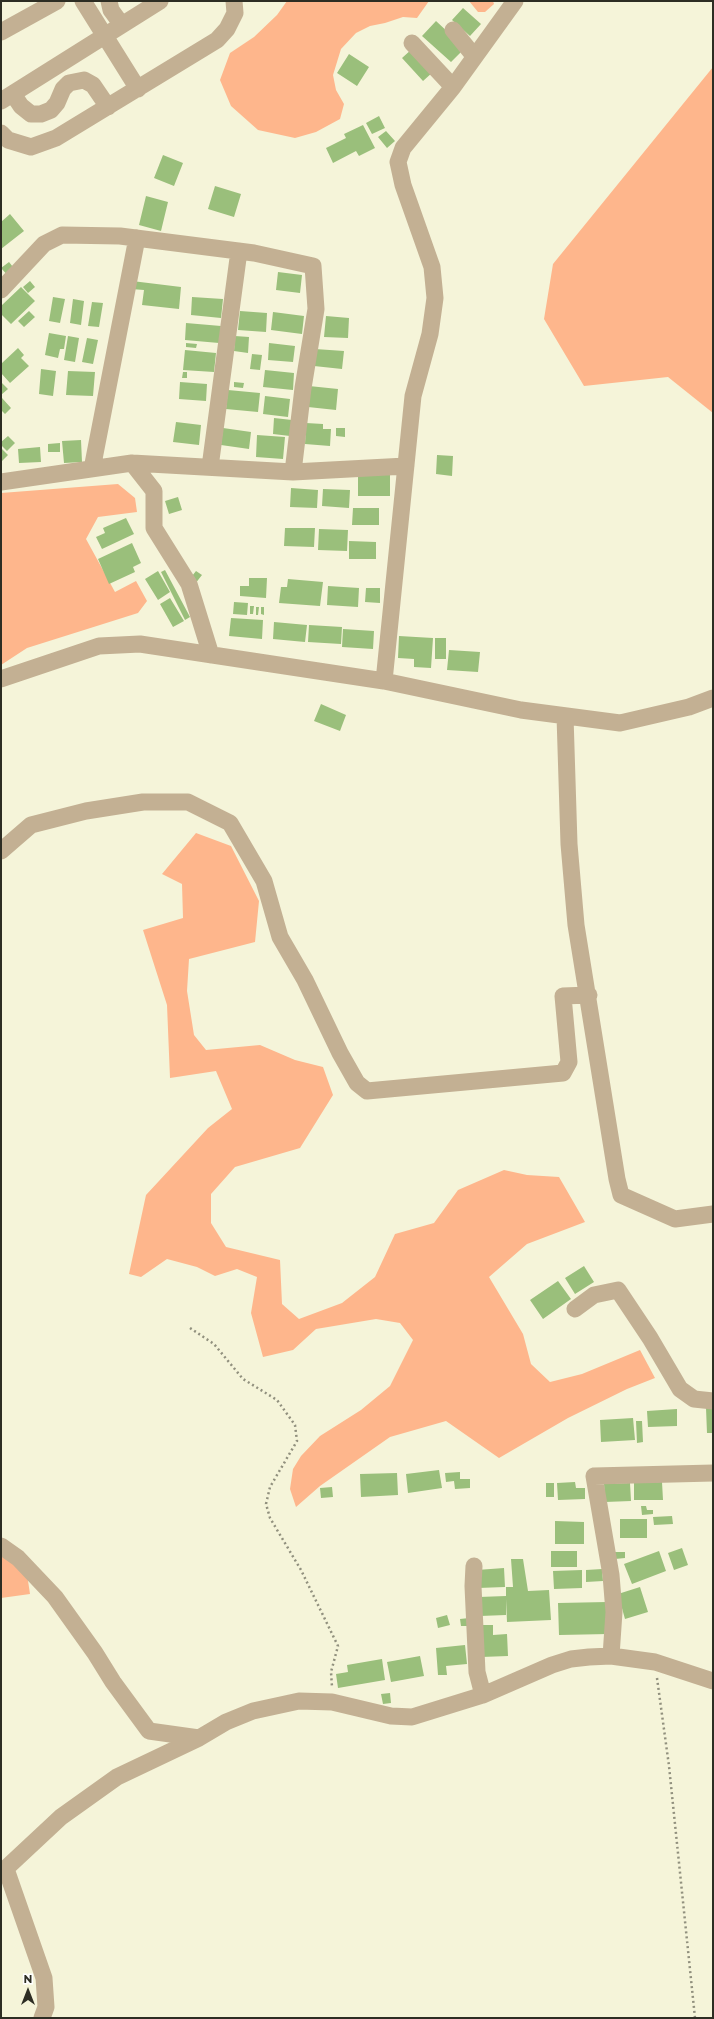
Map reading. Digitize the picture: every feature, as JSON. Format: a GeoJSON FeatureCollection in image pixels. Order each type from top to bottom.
{"type":"FeatureCollection","features":[{"type":"Feature","properties":{"kind":"street"},"geometry":{"type":"LineString","coordinates":[[1,32],[57,1]]}},
{"type":"Feature","properties":{"kind":"street"},"geometry":{"type":"LineString","coordinates":[[82,1],[138,89]]}},
{"type":"Feature","properties":{"kind":"street"},"geometry":{"type":"LineString","coordinates":[[109,1],[111,10],[122,25]]}},
{"type":"Feature","properties":{"kind":"street"},"geometry":{"type":"LineString","coordinates":[[108,107],[96,88],[84,80],[69,83],[63,89],[57,104],[51,110],[41,114],[31,114],[7,98],[160,1]]}},
{"type":"Feature","properties":{"kind":"street"},"geometry":{"type":"LineString","coordinates":[[1,133],[8,140],[31,147],[56,138],[217,40],[227,29],[235,14],[234,1]]}},
{"type":"Feature","properties":{"kind":"street"},"geometry":{"type":"LineString","coordinates":[[384,681],[414,396],[430,334],[435,298],[432,267],[403,185],[398,162],[402,148],[453,86],[515,1]]}},
{"type":"Feature","properties":{"kind":"street"},"geometry":{"type":"LineString","coordinates":[[453,30],[474,56]]}},
{"type":"Feature","properties":{"kind":"street"},"geometry":{"type":"LineString","coordinates":[[412,43],[453,86]]}},
{"type":"Feature","properties":{"kind":"street"},"geometry":{"type":"LineString","coordinates":[[1,290],[44,244],[62,235],[137,238],[239,251],[313,266],[316,309],[302,395],[292,472]]}},
{"type":"Feature","properties":{"kind":"street"},"geometry":{"type":"LineString","coordinates":[[92,469],[137,238]]}},
{"type":"Feature","properties":{"kind":"street"},"geometry":{"type":"LineString","coordinates":[[210,468],[239,251]]}},
{"type":"Feature","properties":{"kind":"street"},"geometry":{"type":"LineString","coordinates":[[1,482],[132,463],[292,472],[406,466]]}},
{"type":"Feature","properties":{"kind":"street"},"geometry":{"type":"LineString","coordinates":[[132,463],[154,491],[154,528],[189,584],[211,655]]}},
{"type":"Feature","properties":{"kind":"street"},"geometry":{"type":"LineString","coordinates":[[1,679],[20,671],[99,646],[140,644],[384,681],[521,710],[620,723],[689,707],[713,698]]}},
{"type":"Feature","properties":{"kind":"street"},"geometry":{"type":"LineString","coordinates":[[565,716],[569,844],[576,925],[589,995],[617,1179],[621,1195],[675,1219],[713,1214]]}},
{"type":"Feature","properties":{"kind":"street"},"geometry":{"type":"LineString","coordinates":[[1,851],[31,825],[86,811],[143,802],[188,802],[230,823],[264,881],[280,937],[305,980],[340,1053],[357,1083],[367,1090],[563,1073],[569,1062],[563,996],[589,995]]}},
{"type":"Feature","properties":{"kind":"street"},"geometry":{"type":"LineString","coordinates":[[575,1309],[594,1295],[618,1290],[650,1338],[680,1389],[694,1399],[713,1401]]}},
{"type":"Feature","properties":{"kind":"street"},"geometry":{"type":"LineString","coordinates":[[611,1656],[614,1605],[594,1476],[713,1473]]}},
{"type":"Feature","properties":{"kind":"street"},"geometry":{"type":"LineString","coordinates":[[1,1546],[18,1558],[55,1597],[95,1653],[113,1682],[149,1730],[199,1738]]}},
{"type":"Feature","properties":{"kind":"street"},"geometry":{"type":"LineString","coordinates":[[474,1566],[473,1586],[477,1672],[483,1695]]}},
{"type":"Feature","properties":{"kind":"street"},"geometry":{"type":"LineString","coordinates":[[42,2018],[46,2007],[44,1978],[3,1871],[61,1817],[117,1778],[199,1738],[226,1722],[253,1711],[299,1702],[332,1702],[391,1716],[412,1717],[483,1695],[552,1665],[571,1659],[611,1656],[655,1662],[713,1681]]}},
{"type":"Feature","properties":{"kind":"path"},"geometry":{"type":"LineString","coordinates":[[190,1328],[214,1344],[244,1379],[277,1400],[295,1424],[297,1440],[270,1486],[266,1504],[270,1518],[301,1570],[338,1646],[332,1672],[332,1702]]}},
{"type":"Feature","properties":{"kind":"path"},"geometry":{"type":"LineString","coordinates":[[655,1662],[668,1766],[694,2018]]}},
{"type":"Feature","properties":{"kind":"shaded area"},"geometry":{"type":"Polygon","coordinates":[[[287,1],[429,1],[417,18],[403,17],[370,26],[356,33],[341,49],[333,75],[336,90],[344,104],[340,119],[316,132],[295,138],[258,130],[231,106],[220,80],[230,53],[254,37],[277,15],[287,1]]]}},
{"type":"Feature","properties":{"kind":"shaded area"},"geometry":{"type":"Polygon","coordinates":[[[469,1],[493,1],[494,4],[485,12],[478,12],[469,1]]]}},
{"type":"Feature","properties":{"kind":"shaded area"},"geometry":{"type":"Polygon","coordinates":[[[713,67],[713,413],[668,377],[584,386],[544,319],[553,264],[713,67]]]}},
{"type":"Feature","properties":{"kind":"shaded area"},"geometry":{"type":"Polygon","coordinates":[[[118,484],[135,498],[137,512],[98,517],[86,539],[115,592],[136,581],[147,601],[138,613],[27,648],[1,665],[1,493],[118,484]]]}},
{"type":"Feature","properties":{"kind":"shaded area"},"geometry":{"type":"Polygon","coordinates":[[[196,833],[231,846],[259,901],[255,942],[189,959],[187,991],[194,1035],[206,1050],[260,1045],[295,1060],[323,1067],[333,1095],[300,1148],[235,1167],[211,1194],[211,1223],[226,1247],[280,1260],[282,1304],[299,1319],[342,1303],[375,1277],[395,1234],[434,1223],[458,1190],[504,1170],[527,1175],[559,1177],[585,1222],[527,1244],[489,1277],[523,1334],[531,1364],[550,1382],[582,1374],[640,1350],[655,1378],[627,1389],[568,1418],[499,1458],[446,1421],[390,1437],[320,1486],[296,1507],[290,1489],[293,1469],[301,1456],[320,1436],[361,1410],[390,1386],[413,1340],[400,1323],[376,1319],[316,1329],[293,1350],[263,1357],[251,1313],[257,1277],[237,1269],[215,1276],[197,1267],[167,1259],[141,1277],[129,1274],[146,1195],[208,1128],[232,1109],[216,1071],[170,1078],[167,1005],[143,930],[183,918],[182,884],[162,874],[196,833]]]}},
{"type":"Feature","properties":{"kind":"shaded area"},"geometry":{"type":"Polygon","coordinates":[[[1,1554],[27,1574],[30,1594],[1,1598],[1,1554]]]}},
{"type":"Feature","properties":{"kind":"building"},"geometry":{"type":"Polygon","coordinates":[[[463,8],[481,24],[470,36],[452,20],[463,8]]]}},
{"type":"Feature","properties":{"kind":"building"},"geometry":{"type":"Polygon","coordinates":[[[436,21],[465,48],[451,62],[422,36],[436,21]]]}},
{"type":"Feature","properties":{"kind":"building"},"geometry":{"type":"Polygon","coordinates":[[[412,49],[433,72],[423,81],[402,58],[412,49]]]}},
{"type":"Feature","properties":{"kind":"building"},"geometry":{"type":"Polygon","coordinates":[[[349,54],[369,67],[357,86],[337,73],[349,54]]]}},
{"type":"Feature","properties":{"kind":"building"},"geometry":{"type":"Polygon","coordinates":[[[379,116],[385,128],[372,134],[366,123],[379,116]]]}},
{"type":"Feature","properties":{"kind":"building"},"geometry":{"type":"Polygon","coordinates":[[[363,125],[375,148],[359,156],[356,151],[333,163],[326,148],[346,138],[344,134],[363,125]]]}},
{"type":"Feature","properties":{"kind":"building"},"geometry":{"type":"Polygon","coordinates":[[[386,131],[395,141],[387,148],[378,137],[386,131]]]}},
{"type":"Feature","properties":{"kind":"building"},"geometry":{"type":"Polygon","coordinates":[[[163,155],[183,163],[174,186],[154,178],[163,155]]]}},
{"type":"Feature","properties":{"kind":"building"},"geometry":{"type":"Polygon","coordinates":[[[215,186],[241,194],[234,217],[208,209],[215,186]]]}},
{"type":"Feature","properties":{"kind":"building"},"geometry":{"type":"Polygon","coordinates":[[[146,196],[168,202],[161,231],[139,225],[146,196]]]}},
{"type":"Feature","properties":{"kind":"building"},"geometry":{"type":"Polygon","coordinates":[[[10,214],[24,231],[1,249],[1,222],[10,214]]]}},
{"type":"Feature","properties":{"kind":"building"},"geometry":{"type":"Polygon","coordinates":[[[9,262],[17,272],[10,278],[1,268],[9,262]]]}},
{"type":"Feature","properties":{"kind":"building"},"geometry":{"type":"Polygon","coordinates":[[[278,272],[302,275],[300,293],[276,290],[278,272]]]}},
{"type":"Feature","properties":{"kind":"building"},"geometry":{"type":"Polygon","coordinates":[[[30,281],[35,287],[28,293],[23,287],[30,281]]]}},
{"type":"Feature","properties":{"kind":"building"},"geometry":{"type":"Polygon","coordinates":[[[132,281],[181,287],[179,309],[142,305],[144,290],[131,289],[132,281]]]}},
{"type":"Feature","properties":{"kind":"building"},"geometry":{"type":"Polygon","coordinates":[[[21,287],[35,301],[11,324],[1,314],[1,306],[21,287]]]}},
{"type":"Feature","properties":{"kind":"building"},"geometry":{"type":"Polygon","coordinates":[[[53,297],[65,299],[60,323],[49,321],[53,297]]]}},
{"type":"Feature","properties":{"kind":"building"},"geometry":{"type":"Polygon","coordinates":[[[192,297],[223,299],[221,318],[191,315],[192,297]]]}},
{"type":"Feature","properties":{"kind":"building"},"geometry":{"type":"Polygon","coordinates":[[[73,299],[84,301],[81,325],[70,323],[73,299]]]}},
{"type":"Feature","properties":{"kind":"building"},"geometry":{"type":"Polygon","coordinates":[[[92,302],[103,303],[99,327],[88,326],[92,302]]]}},
{"type":"Feature","properties":{"kind":"building"},"geometry":{"type":"Polygon","coordinates":[[[29,311],[35,317],[24,327],[18,321],[29,311]]]}},
{"type":"Feature","properties":{"kind":"building"},"geometry":{"type":"Polygon","coordinates":[[[240,311],[267,313],[266,332],[238,330],[240,311]]]}},
{"type":"Feature","properties":{"kind":"building"},"geometry":{"type":"Polygon","coordinates":[[[273,312],[304,316],[302,334],[271,330],[273,312]]]}},
{"type":"Feature","properties":{"kind":"building"},"geometry":{"type":"Polygon","coordinates":[[[326,316],[349,318],[348,338],[324,337],[326,316]]]}},
{"type":"Feature","properties":{"kind":"building"},"geometry":{"type":"Polygon","coordinates":[[[186,323],[221,326],[219,343],[185,340],[186,323]]]}},
{"type":"Feature","properties":{"kind":"building"},"geometry":{"type":"Polygon","coordinates":[[[49,333],[66,336],[64,349],[60,349],[58,358],[45,355],[49,333]]]}},
{"type":"Feature","properties":{"kind":"building"},"geometry":{"type":"Polygon","coordinates":[[[68,336],[79,338],[75,362],[64,360],[68,336]]]}},
{"type":"Feature","properties":{"kind":"building"},"geometry":{"type":"Polygon","coordinates":[[[235,336],[249,337],[248,353],[234,351],[235,336]]]}},
{"type":"Feature","properties":{"kind":"building"},"geometry":{"type":"Polygon","coordinates":[[[87,338],[98,340],[93,364],[82,362],[87,338]]]}},
{"type":"Feature","properties":{"kind":"building"},"geometry":{"type":"Polygon","coordinates":[[[186,343],[197,344],[196,348],[186,347],[186,343]]]}},
{"type":"Feature","properties":{"kind":"building"},"geometry":{"type":"Polygon","coordinates":[[[269,343],[295,346],[293,362],[268,360],[269,343]]]}},
{"type":"Feature","properties":{"kind":"building"},"geometry":{"type":"Polygon","coordinates":[[[18,348],[24,355],[21,358],[29,366],[10,383],[1,373],[1,364],[18,348]]]}},
{"type":"Feature","properties":{"kind":"building"},"geometry":{"type":"Polygon","coordinates":[[[315,349],[344,351],[342,369],[314,366],[315,349]]]}},
{"type":"Feature","properties":{"kind":"building"},"geometry":{"type":"Polygon","coordinates":[[[185,350],[216,353],[214,372],[183,370],[185,350]]]}},
{"type":"Feature","properties":{"kind":"building"},"geometry":{"type":"Polygon","coordinates":[[[252,354],[262,355],[260,370],[250,369],[252,354]]]}},
{"type":"Feature","properties":{"kind":"building"},"geometry":{"type":"Polygon","coordinates":[[[41,369],[56,371],[53,396],[39,394],[41,369]]]}},
{"type":"Feature","properties":{"kind":"building"},"geometry":{"type":"Polygon","coordinates":[[[265,370],[294,373],[293,390],[263,387],[265,370]]]}},
{"type":"Feature","properties":{"kind":"building"},"geometry":{"type":"Polygon","coordinates":[[[68,371],[95,372],[93,396],[66,395],[68,371]]]}},
{"type":"Feature","properties":{"kind":"building"},"geometry":{"type":"Polygon","coordinates":[[[183,372],[187,372],[187,378],[182,378],[183,372]]]}},
{"type":"Feature","properties":{"kind":"building"},"geometry":{"type":"Polygon","coordinates":[[[1,382],[8,389],[1,395],[1,382]]]}},
{"type":"Feature","properties":{"kind":"building"},"geometry":{"type":"Polygon","coordinates":[[[180,382],[207,384],[206,401],[179,399],[180,382]]]}},
{"type":"Feature","properties":{"kind":"building"},"geometry":{"type":"Polygon","coordinates":[[[234,382],[244,383],[243,388],[234,387],[234,382]]]}},
{"type":"Feature","properties":{"kind":"building"},"geometry":{"type":"Polygon","coordinates":[[[309,386],[338,389],[336,410],[308,407],[309,386]]]}},
{"type":"Feature","properties":{"kind":"building"},"geometry":{"type":"Polygon","coordinates":[[[228,390],[260,393],[258,412],[226,409],[228,390]]]}},
{"type":"Feature","properties":{"kind":"building"},"geometry":{"type":"Polygon","coordinates":[[[265,396],[290,399],[288,417],[263,414],[265,396]]]}},
{"type":"Feature","properties":{"kind":"building"},"geometry":{"type":"Polygon","coordinates":[[[2,398],[11,408],[5,414],[1,410],[2,398]]]}},
{"type":"Feature","properties":{"kind":"building"},"geometry":{"type":"Polygon","coordinates":[[[274,418],[292,420],[290,436],[273,434],[274,418]]]}},
{"type":"Feature","properties":{"kind":"building"},"geometry":{"type":"Polygon","coordinates":[[[176,422],[201,425],[199,445],[173,442],[176,422]]]}},
{"type":"Feature","properties":{"kind":"building"},"geometry":{"type":"Polygon","coordinates":[[[306,423],[323,424],[323,429],[331,429],[330,446],[305,444],[306,423]]]}},
{"type":"Feature","properties":{"kind":"building"},"geometry":{"type":"Polygon","coordinates":[[[223,428],[251,432],[249,449],[221,445],[223,428]]]}},
{"type":"Feature","properties":{"kind":"building"},"geometry":{"type":"Polygon","coordinates":[[[336,428],[345,428],[345,437],[336,436],[336,428]]]}},
{"type":"Feature","properties":{"kind":"building"},"geometry":{"type":"Polygon","coordinates":[[[257,435],[285,437],[283,459],[256,457],[257,435]]]}},
{"type":"Feature","properties":{"kind":"building"},"geometry":{"type":"Polygon","coordinates":[[[8,436],[15,443],[7,451],[1,445],[1,442],[8,436]]]}},
{"type":"Feature","properties":{"kind":"building"},"geometry":{"type":"Polygon","coordinates":[[[81,440],[82,462],[64,463],[62,441],[81,440]]]}},
{"type":"Feature","properties":{"kind":"building"},"geometry":{"type":"Polygon","coordinates":[[[60,443],[60,452],[48,452],[48,444],[60,443]]]}},
{"type":"Feature","properties":{"kind":"building"},"geometry":{"type":"Polygon","coordinates":[[[40,447],[41,462],[19,463],[18,449],[40,447]]]}},
{"type":"Feature","properties":{"kind":"building"},"geometry":{"type":"Polygon","coordinates":[[[1,448],[8,455],[1,462],[1,448]]]}},
{"type":"Feature","properties":{"kind":"building"},"geometry":{"type":"Polygon","coordinates":[[[437,455],[453,456],[452,476],[436,474],[437,455]]]}},
{"type":"Feature","properties":{"kind":"building"},"geometry":{"type":"Polygon","coordinates":[[[358,475],[390,475],[390,496],[358,496],[358,475]]]}},
{"type":"Feature","properties":{"kind":"building"},"geometry":{"type":"Polygon","coordinates":[[[291,488],[318,490],[317,508],[290,507],[291,488]]]}},
{"type":"Feature","properties":{"kind":"building"},"geometry":{"type":"Polygon","coordinates":[[[323,489],[350,490],[349,508],[322,506],[323,489]]]}},
{"type":"Feature","properties":{"kind":"building"},"geometry":{"type":"Polygon","coordinates":[[[178,497],[182,510],[169,514],[165,501],[178,497]]]}},
{"type":"Feature","properties":{"kind":"building"},"geometry":{"type":"Polygon","coordinates":[[[353,508],[379,508],[379,525],[352,525],[353,508]]]}},
{"type":"Feature","properties":{"kind":"building"},"geometry":{"type":"Polygon","coordinates":[[[126,518],[134,534],[102,549],[96,537],[105,533],[103,528],[126,518]]]}},
{"type":"Feature","properties":{"kind":"building"},"geometry":{"type":"Polygon","coordinates":[[[285,528],[315,528],[314,547],[284,546],[285,528]]]}},
{"type":"Feature","properties":{"kind":"building"},"geometry":{"type":"Polygon","coordinates":[[[319,529],[348,530],[347,551],[318,550],[319,529]]]}},
{"type":"Feature","properties":{"kind":"building"},"geometry":{"type":"Polygon","coordinates":[[[349,541],[376,542],[376,559],[349,559],[349,541]]]}},
{"type":"Feature","properties":{"kind":"building"},"geometry":{"type":"Polygon","coordinates":[[[132,543],[141,563],[133,567],[135,572],[109,584],[98,559],[132,543]]]}},
{"type":"Feature","properties":{"kind":"building"},"geometry":{"type":"Polygon","coordinates":[[[165,570],[190,617],[185,620],[161,572],[165,570]]]}},
{"type":"Feature","properties":{"kind":"building"},"geometry":{"type":"Polygon","coordinates":[[[158,571],[170,592],[158,600],[145,579],[158,571]]]}},
{"type":"Feature","properties":{"kind":"building"},"geometry":{"type":"Polygon","coordinates":[[[196,571],[202,575],[191,589],[185,585],[196,571]]]}},
{"type":"Feature","properties":{"kind":"building"},"geometry":{"type":"Polygon","coordinates":[[[249,578],[267,578],[266,598],[240,596],[240,586],[249,586],[249,578]]]}},
{"type":"Feature","properties":{"kind":"building"},"geometry":{"type":"Polygon","coordinates":[[[288,579],[323,582],[320,606],[279,603],[281,587],[287,587],[288,579]]]}},
{"type":"Feature","properties":{"kind":"building"},"geometry":{"type":"Polygon","coordinates":[[[328,586],[359,588],[358,607],[327,605],[328,586]]]}},
{"type":"Feature","properties":{"kind":"building"},"geometry":{"type":"Polygon","coordinates":[[[366,588],[380,588],[380,603],[365,602],[366,588]]]}},
{"type":"Feature","properties":{"kind":"building"},"geometry":{"type":"Polygon","coordinates":[[[170,598],[184,621],[173,627],[160,604],[170,598]]]}},
{"type":"Feature","properties":{"kind":"building"},"geometry":{"type":"Polygon","coordinates":[[[234,602],[248,603],[247,615],[233,614],[234,602]]]}},
{"type":"Feature","properties":{"kind":"building"},"geometry":{"type":"Polygon","coordinates":[[[250,606],[254,606],[253,614],[250,614],[250,606]]]}},
{"type":"Feature","properties":{"kind":"building"},"geometry":{"type":"Polygon","coordinates":[[[256,607],[259,607],[258,615],[256,615],[256,607]]]}},
{"type":"Feature","properties":{"kind":"building"},"geometry":{"type":"Polygon","coordinates":[[[261,607],[264,607],[264,615],[261,614],[261,607]]]}},
{"type":"Feature","properties":{"kind":"building"},"geometry":{"type":"Polygon","coordinates":[[[231,618],[263,620],[262,639],[229,636],[231,618]]]}},
{"type":"Feature","properties":{"kind":"building"},"geometry":{"type":"Polygon","coordinates":[[[274,622],[307,625],[305,642],[273,639],[274,622]]]}},
{"type":"Feature","properties":{"kind":"building"},"geometry":{"type":"Polygon","coordinates":[[[309,625],[342,627],[341,644],[308,642],[309,625]]]}},
{"type":"Feature","properties":{"kind":"building"},"geometry":{"type":"Polygon","coordinates":[[[343,629],[374,631],[373,649],[342,647],[343,629]]]}},
{"type":"Feature","properties":{"kind":"building"},"geometry":{"type":"Polygon","coordinates":[[[399,636],[433,638],[431,668],[414,667],[414,659],[398,658],[399,636]]]}},
{"type":"Feature","properties":{"kind":"building"},"geometry":{"type":"Polygon","coordinates":[[[435,638],[446,638],[446,659],[435,659],[435,638]]]}},
{"type":"Feature","properties":{"kind":"building"},"geometry":{"type":"Polygon","coordinates":[[[449,650],[480,652],[478,672],[447,670],[449,650]]]}},
{"type":"Feature","properties":{"kind":"building"},"geometry":{"type":"Polygon","coordinates":[[[321,704],[346,715],[340,731],[314,721],[321,704]]]}},
{"type":"Feature","properties":{"kind":"building"},"geometry":{"type":"Polygon","coordinates":[[[584,1266],[594,1282],[575,1294],[565,1278],[584,1266]]]}},
{"type":"Feature","properties":{"kind":"building"},"geometry":{"type":"Polygon","coordinates":[[[558,1281],[571,1299],[543,1319],[530,1300],[558,1281]]]}},
{"type":"Feature","properties":{"kind":"building"},"geometry":{"type":"Polygon","coordinates":[[[713,1407],[713,1433],[707,1433],[706,1408],[713,1407]]]}},
{"type":"Feature","properties":{"kind":"building"},"geometry":{"type":"Polygon","coordinates":[[[677,1409],[677,1426],[648,1427],[647,1411],[677,1409]]]}},
{"type":"Feature","properties":{"kind":"building"},"geometry":{"type":"Polygon","coordinates":[[[633,1418],[635,1440],[601,1442],[600,1420],[633,1418]]]}},
{"type":"Feature","properties":{"kind":"building"},"geometry":{"type":"Polygon","coordinates":[[[636,1421],[642,1421],[643,1442],[637,1443],[636,1421]]]}},
{"type":"Feature","properties":{"kind":"building"},"geometry":{"type":"Polygon","coordinates":[[[439,1470],[442,1488],[408,1493],[406,1474],[439,1470]]]}},
{"type":"Feature","properties":{"kind":"building"},"geometry":{"type":"Polygon","coordinates":[[[460,1472],[460,1479],[470,1479],[470,1488],[455,1489],[454,1481],[446,1482],[445,1473],[460,1472]]]}},
{"type":"Feature","properties":{"kind":"building"},"geometry":{"type":"Polygon","coordinates":[[[397,1473],[398,1495],[361,1497],[360,1474],[397,1473]]]}},
{"type":"Feature","properties":{"kind":"building"},"geometry":{"type":"Polygon","coordinates":[[[575,1482],[576,1488],[585,1488],[585,1499],[558,1500],[557,1483],[575,1482]]]}},
{"type":"Feature","properties":{"kind":"building"},"geometry":{"type":"Polygon","coordinates":[[[662,1482],[663,1500],[634,1500],[634,1483],[662,1482]]]}},
{"type":"Feature","properties":{"kind":"building"},"geometry":{"type":"Polygon","coordinates":[[[546,1483],[554,1483],[554,1497],[546,1497],[546,1483]]]}},
{"type":"Feature","properties":{"kind":"building"},"geometry":{"type":"Polygon","coordinates":[[[630,1483],[631,1501],[605,1502],[604,1484],[630,1483]]]}},
{"type":"Feature","properties":{"kind":"building"},"geometry":{"type":"Polygon","coordinates":[[[332,1487],[333,1497],[321,1498],[320,1488],[332,1487]]]}},
{"type":"Feature","properties":{"kind":"building"},"geometry":{"type":"Polygon","coordinates":[[[641,1506],[646,1506],[647,1510],[653,1510],[653,1514],[642,1515],[641,1506]]]}},
{"type":"Feature","properties":{"kind":"building"},"geometry":{"type":"Polygon","coordinates":[[[672,1516],[673,1524],[654,1525],[653,1517],[672,1516]]]}},
{"type":"Feature","properties":{"kind":"building"},"geometry":{"type":"Polygon","coordinates":[[[620,1519],[647,1519],[647,1538],[620,1538],[620,1519]]]}},
{"type":"Feature","properties":{"kind":"building"},"geometry":{"type":"Polygon","coordinates":[[[555,1521],[584,1522],[584,1544],[555,1544],[555,1521]]]}},
{"type":"Feature","properties":{"kind":"building"},"geometry":{"type":"Polygon","coordinates":[[[682,1548],[688,1565],[674,1570],[668,1553],[682,1548]]]}},
{"type":"Feature","properties":{"kind":"building"},"geometry":{"type":"Polygon","coordinates":[[[551,1551],[577,1551],[577,1567],[551,1567],[551,1551]]]}},
{"type":"Feature","properties":{"kind":"building"},"geometry":{"type":"Polygon","coordinates":[[[659,1551],[666,1571],[632,1584],[624,1564],[659,1551]]]}},
{"type":"Feature","properties":{"kind":"building"},"geometry":{"type":"Polygon","coordinates":[[[615,1552],[625,1552],[625,1558],[615,1559],[615,1552]]]}},
{"type":"Feature","properties":{"kind":"building"},"geometry":{"type":"Polygon","coordinates":[[[511,1559],[523,1559],[528,1591],[549,1590],[551,1620],[507,1622],[506,1599],[506,1615],[480,1616],[479,1597],[506,1596],[506,1587],[513,1587],[511,1559]]]}},
{"type":"Feature","properties":{"kind":"building"},"geometry":{"type":"Polygon","coordinates":[[[504,1568],[505,1587],[478,1588],[477,1570],[504,1568]]]}},
{"type":"Feature","properties":{"kind":"building"},"geometry":{"type":"Polygon","coordinates":[[[602,1569],[603,1581],[586,1582],[586,1570],[602,1569]]]}},
{"type":"Feature","properties":{"kind":"building"},"geometry":{"type":"Polygon","coordinates":[[[582,1570],[582,1588],[554,1589],[553,1571],[582,1570]]]}},
{"type":"Feature","properties":{"kind":"building"},"geometry":{"type":"Polygon","coordinates":[[[640,1587],[648,1612],[625,1619],[618,1594],[640,1587]]]}},
{"type":"Feature","properties":{"kind":"building"},"geometry":{"type":"Polygon","coordinates":[[[607,1602],[608,1634],[559,1635],[558,1603],[607,1602]]]}},
{"type":"Feature","properties":{"kind":"building"},"geometry":{"type":"Polygon","coordinates":[[[447,1615],[450,1625],[438,1628],[436,1618],[447,1615]]]}},
{"type":"Feature","properties":{"kind":"building"},"geometry":{"type":"Polygon","coordinates":[[[469,1618],[470,1626],[461,1626],[460,1619],[469,1618]]]}},
{"type":"Feature","properties":{"kind":"building"},"geometry":{"type":"Polygon","coordinates":[[[479,1625],[493,1625],[493,1635],[507,1634],[508,1656],[481,1657],[479,1625]]]}},
{"type":"Feature","properties":{"kind":"building"},"geometry":{"type":"Polygon","coordinates":[[[465,1645],[467,1664],[446,1666],[447,1675],[438,1675],[436,1648],[465,1645]]]}},
{"type":"Feature","properties":{"kind":"building"},"geometry":{"type":"Polygon","coordinates":[[[420,1656],[424,1676],[391,1682],[387,1662],[420,1656]]]}},
{"type":"Feature","properties":{"kind":"building"},"geometry":{"type":"Polygon","coordinates":[[[382,1659],[385,1680],[338,1688],[336,1674],[348,1672],[347,1665],[382,1659]]]}},
{"type":"Feature","properties":{"kind":"building"},"geometry":{"type":"Polygon","coordinates":[[[390,1693],[391,1703],[383,1704],[381,1694],[390,1693]]]}}]}
